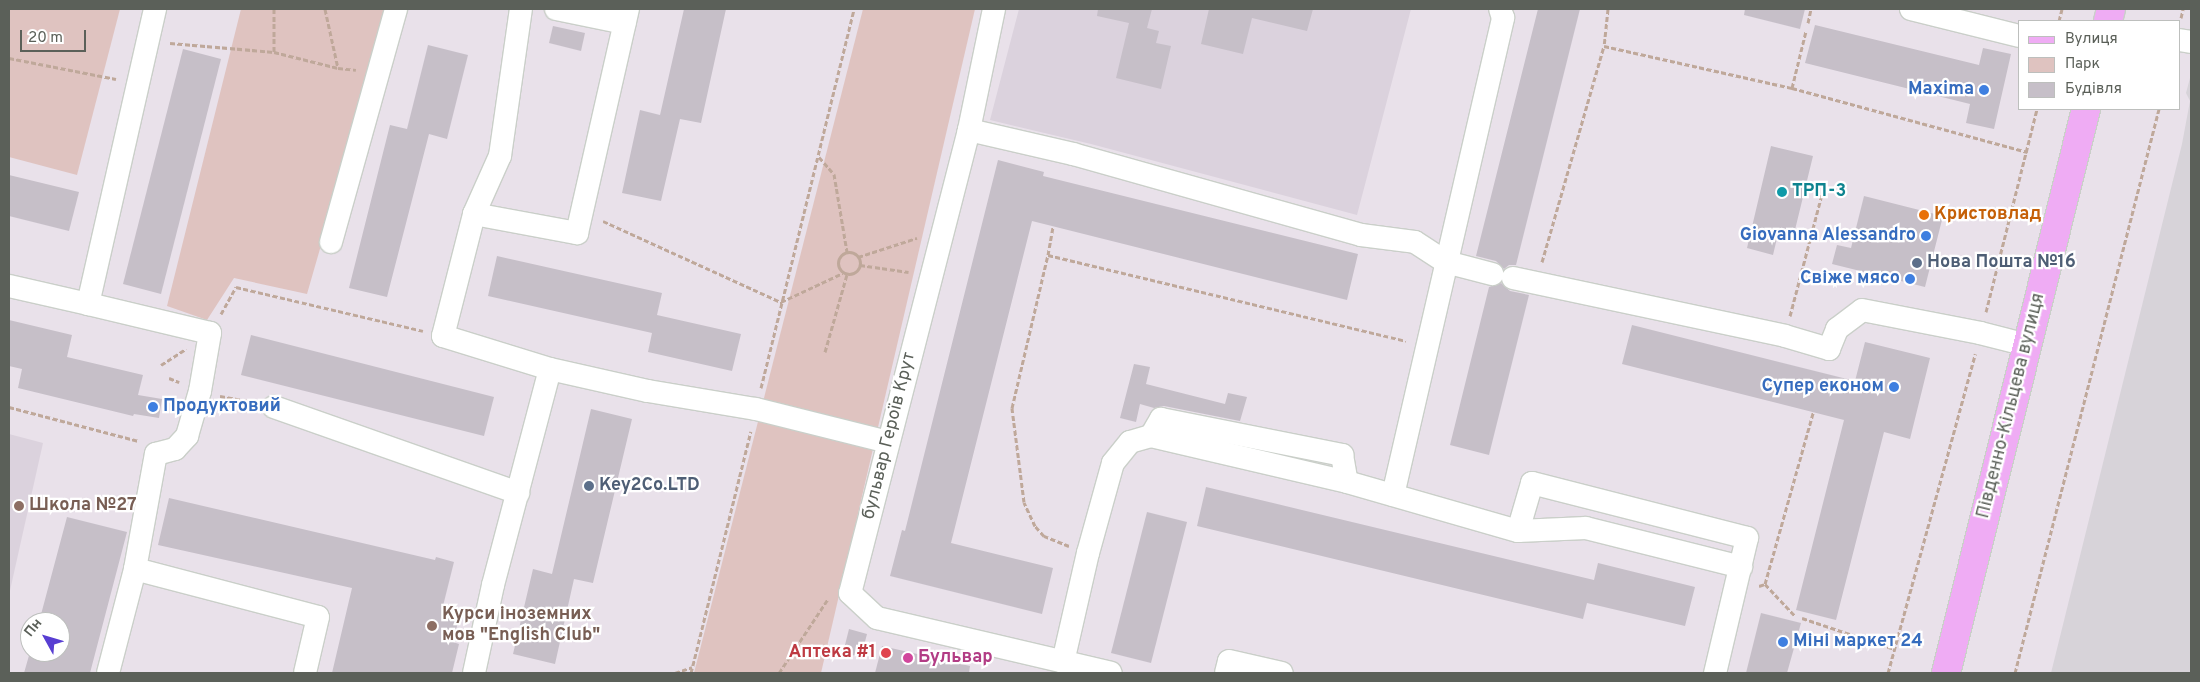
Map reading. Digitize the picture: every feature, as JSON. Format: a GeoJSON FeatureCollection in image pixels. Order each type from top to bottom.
{"type":"FeatureCollection","features":[{"type":"Feature","properties":{"kind":"main road","name":"Південно-Кільцева вулиця"},"geometry":{"type":"LineString","coordinates":[[1946,673],[2086,110]]}},
{"type":"Feature","properties":{"kind":"street"},"geometry":{"type":"LineString","coordinates":[[88,304],[155,9]]}},
{"type":"Feature","properties":{"kind":"street"},"geometry":{"type":"LineString","coordinates":[[330,242],[396,9]]}},
{"type":"Feature","properties":{"kind":"street"},"geometry":{"type":"LineString","coordinates":[[521,9],[500,156],[474,214],[443,336],[550,369],[648,391],[756,409],[865,438],[888,442]]}},
{"type":"Feature","properties":{"kind":"street"},"geometry":{"type":"LineString","coordinates":[[474,214],[577,233],[626,16],[556,9]]}},
{"type":"Feature","properties":{"kind":"street","name":"бульвар Героїв Крут"},"geometry":{"type":"LineString","coordinates":[[850,593],[969,130],[994,9]]}},
{"type":"Feature","properties":{"kind":"street"},"geometry":{"type":"LineString","coordinates":[[1393,495],[1429,346],[1446,262],[1502,18],[1500,9]]}},
{"type":"Feature","properties":{"kind":"street"},"geometry":{"type":"LineString","coordinates":[[1911,9],[2018,36]]}},
{"type":"Feature","properties":{"kind":"street"},"geometry":{"type":"LineString","coordinates":[[969,130],[1073,154],[1361,235],[1415,242],[1446,262],[1536,284],[1785,336],[1829,349],[1837,329],[1862,310],[1980,333],[2027,345]]}},
{"type":"Feature","properties":{"kind":"street"},"geometry":{"type":"LineString","coordinates":[[9,286],[210,333],[200,391],[187,436],[175,449],[156,454],[135,569],[108,673]]}},
{"type":"Feature","properties":{"kind":"street"},"geometry":{"type":"LineString","coordinates":[[474,673],[494,585],[550,369]]}},
{"type":"Feature","properties":{"kind":"street"},"geometry":{"type":"LineString","coordinates":[[274,406],[518,493]]}},
{"type":"Feature","properties":{"kind":"street"},"geometry":{"type":"LineString","coordinates":[[1063,662],[1088,553],[1113,462],[1130,442],[1150,436],[1347,482],[1518,531],[1586,528],[1741,567]]}},
{"type":"Feature","properties":{"kind":"street"},"geometry":{"type":"LineString","coordinates":[[1518,531],[1532,483],[1747,538],[1715,673]]}},
{"type":"Feature","properties":{"kind":"street"},"geometry":{"type":"LineString","coordinates":[[135,569],[318,617],[305,673]]}},
{"type":"Feature","properties":{"kind":"street"},"geometry":{"type":"LineString","coordinates":[[850,593],[878,618],[1111,673]]}},
{"type":"Feature","properties":{"kind":"street"},"geometry":{"type":"LineString","coordinates":[[1226,673],[1229,660],[1282,673]]}},
{"type":"Feature","properties":{"kind":"path"},"geometry":{"type":"LineString","coordinates":[[274,9],[274,52]]}},
{"type":"Feature","properties":{"kind":"path"},"geometry":{"type":"LineString","coordinates":[[324,9],[338,68]]}},
{"type":"Feature","properties":{"kind":"path"},"geometry":{"type":"LineString","coordinates":[[692,673],[854,9]]}},
{"type":"Feature","properties":{"kind":"path"},"geometry":{"type":"LineString","coordinates":[[1536,284],[1604,46],[1608,9]]}},
{"type":"Feature","properties":{"kind":"path"},"geometry":{"type":"LineString","coordinates":[[1808,23],[1811,9]]}},
{"type":"Feature","properties":{"kind":"path"},"geometry":{"type":"LineString","coordinates":[[1792,88],[1806,31]]}},
{"type":"Feature","properties":{"kind":"path"},"geometry":{"type":"LineString","coordinates":[[149,41],[274,52],[338,68],[377,75]]}},
{"type":"Feature","properties":{"kind":"path"},"geometry":{"type":"LineString","coordinates":[[1604,46],[1792,88],[2027,152]]}},
{"type":"Feature","properties":{"kind":"path"},"geometry":{"type":"LineString","coordinates":[[9,58],[139,83]]}},
{"type":"Feature","properties":{"kind":"path"},"geometry":{"type":"LineString","coordinates":[[1888,673],[1980,333],[2037,110]]}},
{"type":"Feature","properties":{"kind":"path"},"geometry":{"type":"LineString","coordinates":[[2015,673],[2159,110]]}},
{"type":"Feature","properties":{"kind":"path"},"geometry":{"type":"LineString","coordinates":[[818,157],[834,174],[846,252]]}},
{"type":"Feature","properties":{"kind":"path"},"geometry":{"type":"LineString","coordinates":[[1785,336],[1824,186]]}},
{"type":"Feature","properties":{"kind":"path"},"geometry":{"type":"LineString","coordinates":[[582,211],[781,302],[845,273],[855,272],[860,265],[858,257]]}},
{"type":"Feature","properties":{"kind":"path"},"geometry":{"type":"LineString","coordinates":[[1053,227],[1012,408],[1024,502],[1035,526],[1044,536],[1088,553]]}},
{"type":"Feature","properties":{"kind":"path"},"geometry":{"type":"LineString","coordinates":[[846,252],[858,257],[918,238]]}},
{"type":"Feature","properties":{"kind":"path"},"geometry":{"type":"LineString","coordinates":[[825,352],[845,273],[838,261],[846,252]]}},
{"type":"Feature","properties":{"kind":"path"},"geometry":{"type":"LineString","coordinates":[[1048,255],[1429,346]]}},
{"type":"Feature","properties":{"kind":"path"},"geometry":{"type":"LineString","coordinates":[[860,265],[909,272]]}},
{"type":"Feature","properties":{"kind":"path"},"geometry":{"type":"LineString","coordinates":[[210,333],[236,286],[443,336]]}},
{"type":"Feature","properties":{"kind":"path"},"geometry":{"type":"LineString","coordinates":[[200,391],[274,406]]}},
{"type":"Feature","properties":{"kind":"path"},"geometry":{"type":"LineString","coordinates":[[9,407],[134,438],[142,442]]}},
{"type":"Feature","properties":{"kind":"path"},"geometry":{"type":"LineString","coordinates":[[1765,584],[1813,413]]}},
{"type":"Feature","properties":{"kind":"path"},"geometry":{"type":"LineString","coordinates":[[1734,594],[1765,584]]}},
{"type":"Feature","properties":{"kind":"path"},"geometry":{"type":"LineString","coordinates":[[1765,584],[1795,616]]}},
{"type":"Feature","properties":{"kind":"path"},"geometry":{"type":"LineString","coordinates":[[779,673],[829,598],[850,593]]}},
{"type":"Feature","properties":{"kind":"path"},"geometry":{"type":"LineString","coordinates":[[1802,618],[1894,649]]}},
{"type":"Feature","properties":{"kind":"path"},"geometry":{"type":"LineString","coordinates":[[674,673],[693,667]]}},
{"type":"Feature","properties":{"kind":"shaded area"},"geometry":{"type":"Polygon","coordinates":[[[1019,9],[1411,9],[1357,215],[1091,144],[990,120],[1019,9]]]}},
{"type":"Feature","properties":{"kind":"shaded area"},"geometry":{"type":"Polygon","coordinates":[[[2190,78],[2191,673],[2051,673],[2182,144],[2190,101],[2186,93],[2190,78]]]}},
{"type":"Feature","properties":{"kind":"shaded area","name":"Школа №27"},"geometry":{"type":"Polygon","coordinates":[[[9,434],[43,443],[9,595],[9,434]]]}},
{"type":"Feature","properties":{"kind":"green space"},"geometry":{"type":"Polygon","coordinates":[[[9,9],[120,9],[77,175],[9,157],[9,9]]]}},
{"type":"Feature","properties":{"kind":"green space"},"geometry":{"type":"Polygon","coordinates":[[[241,9],[389,9],[307,294],[234,278],[207,320],[167,306],[241,9]]]}},
{"type":"Feature","properties":{"kind":"green space"},"geometry":{"type":"Polygon","coordinates":[[[863,9],[975,9],[821,673],[694,673],[863,9]]]}},
{"type":"Feature","properties":{"kind":"building"},"geometry":{"type":"Polygon","coordinates":[[[684,9],[726,9],[701,123],[680,119],[661,201],[622,193],[640,110],[660,115],[684,9]]]}},
{"type":"Feature","properties":{"kind":"building"},"geometry":{"type":"Polygon","coordinates":[[[1098,9],[1152,9],[1147,28],[1159,31],[1156,43],[1171,46],[1161,89],[1116,78],[1129,23],[1097,16],[1098,9]]]}},
{"type":"Feature","properties":{"kind":"building"},"geometry":{"type":"Polygon","coordinates":[[[1209,9],[1313,9],[1307,31],[1252,18],[1243,54],[1201,44],[1209,9]]]}},
{"type":"Feature","properties":{"kind":"building"},"geometry":{"type":"Polygon","coordinates":[[[1538,9],[1580,9],[1516,265],[1509,265],[1504,269],[1496,261],[1476,256],[1538,9]]]}},
{"type":"Feature","properties":{"kind":"building"},"geometry":{"type":"Polygon","coordinates":[[[1745,9],[1805,9],[1800,29],[1744,15],[1745,9]]]}},
{"type":"Feature","properties":{"kind":"building"},"geometry":{"type":"Polygon","coordinates":[[[1815,25],[1979,65],[1983,48],[2011,54],[1994,129],[1966,123],[1970,104],[1805,63],[1815,25]]]}},
{"type":"Feature","properties":{"kind":"building"},"geometry":{"type":"Polygon","coordinates":[[[553,26],[585,33],[581,51],[549,43],[553,26]]]}},
{"type":"Feature","properties":{"kind":"building"},"geometry":{"type":"Polygon","coordinates":[[[428,45],[468,55],[447,139],[429,134],[387,297],[349,288],[390,125],[407,129],[428,45]]]}},
{"type":"Feature","properties":{"kind":"building"},"geometry":{"type":"Polygon","coordinates":[[[183,49],[221,59],[161,294],[123,284],[183,49]]]}},
{"type":"Feature","properties":{"kind":"building","name":"ТРП-3"},"geometry":{"type":"Polygon","coordinates":[[[1771,146],[1813,156],[1793,238],[1778,234],[1773,255],[1747,248],[1771,146]]]}},
{"type":"Feature","properties":{"kind":"building"},"geometry":{"type":"Polygon","coordinates":[[[998,160],[1044,172],[1043,176],[1358,254],[1347,300],[1032,221],[951,543],[1053,568],[1042,614],[890,576],[902,530],[905,531],[998,160]]]}},
{"type":"Feature","properties":{"kind":"building"},"geometry":{"type":"Polygon","coordinates":[[[9,175],[79,192],[69,231],[9,216],[9,175]]]}},
{"type":"Feature","properties":{"kind":"building"},"geometry":{"type":"Polygon","coordinates":[[[1864,196],[1943,216],[1925,287],[1832,264],[1837,245],[1851,248],[1864,196]]]}},
{"type":"Feature","properties":{"kind":"building"},"geometry":{"type":"Polygon","coordinates":[[[497,256],[662,293],[657,315],[741,334],[732,371],[648,352],[652,333],[488,296],[497,256]]]}},
{"type":"Feature","properties":{"kind":"building"},"geometry":{"type":"Polygon","coordinates":[[[1501,283],[1510,291],[1529,295],[1489,455],[1450,445],[1489,287],[1501,283]]]}},
{"type":"Feature","properties":{"kind":"building"},"geometry":{"type":"Polygon","coordinates":[[[9,320],[72,335],[67,357],[143,375],[138,395],[162,399],[159,418],[134,414],[133,416],[18,388],[22,369],[9,366],[9,320]]]}},
{"type":"Feature","properties":{"kind":"building"},"geometry":{"type":"Polygon","coordinates":[[[1632,325],[1855,381],[1865,342],[1930,358],[1910,439],[1884,432],[1836,620],[1796,610],[1844,420],[1622,364],[1632,325]]]}},
{"type":"Feature","properties":{"kind":"building"},"geometry":{"type":"Polygon","coordinates":[[[251,335],[494,397],[484,436],[241,375],[251,335]]]}},
{"type":"Feature","properties":{"kind":"building"},"geometry":{"type":"Polygon","coordinates":[[[1134,364],[1150,367],[1146,384],[1225,404],[1228,393],[1247,397],[1240,421],[1164,406],[1154,408],[1140,404],[1136,422],[1120,418],[1134,364]]]}},
{"type":"Feature","properties":{"kind":"building"},"geometry":{"type":"Polygon","coordinates":[[[591,409],[632,419],[593,583],[574,579],[555,664],[513,654],[533,569],[552,574],[591,409]]]}},
{"type":"Feature","properties":{"kind":"building"},"geometry":{"type":"Polygon","coordinates":[[[1206,487],[1594,580],[1598,563],[1695,587],[1685,626],[1587,603],[1583,619],[1197,526],[1206,487]]]}},
{"type":"Feature","properties":{"kind":"building"},"geometry":{"type":"Polygon","coordinates":[[[169,498],[435,560],[436,557],[454,562],[442,610],[449,612],[448,616],[459,618],[453,642],[459,644],[452,673],[332,673],[352,588],[158,545],[169,498]]]}},
{"type":"Feature","properties":{"kind":"building"},"geometry":{"type":"Polygon","coordinates":[[[1147,512],[1187,522],[1151,663],[1111,653],[1147,512]]]}},
{"type":"Feature","properties":{"kind":"building"},"geometry":{"type":"Polygon","coordinates":[[[67,517],[127,532],[90,673],[24,673],[27,662],[70,662],[70,612],[42,612],[67,517]]]}},
{"type":"Feature","properties":{"kind":"building"},"geometry":{"type":"Polygon","coordinates":[[[1761,613],[1801,623],[1787,673],[1746,673],[1761,613]]]}},
{"type":"Feature","properties":{"kind":"building"},"geometry":{"type":"Polygon","coordinates":[[[849,629],[867,634],[861,657],[843,653],[849,629]]]}},
{"type":"Feature","properties":{"kind":"building"},"geometry":{"type":"Polygon","coordinates":[[[882,646],[970,666],[969,673],[875,673],[882,646]]]}},
{"type":"Feature","properties":{"kind":"place","name":"Maxima"},"geometry":{"type":"Point","coordinates":[1984,90]}},
{"type":"Feature","properties":{"kind":"place","name":"ТРП-3"},"geometry":{"type":"Point","coordinates":[1782,192]}},
{"type":"Feature","properties":{"kind":"place","name":"Кристовлад"},"geometry":{"type":"Point","coordinates":[1924,215]}},
{"type":"Feature","properties":{"kind":"place","name":"Giovanna Alessandro"},"geometry":{"type":"Point","coordinates":[1926,236]}},
{"type":"Feature","properties":{"kind":"place","name":"Нова Пошта №16"},"geometry":{"type":"Point","coordinates":[1917,263]}},
{"type":"Feature","properties":{"kind":"place","name":"Свіже мясо"},"geometry":{"type":"Point","coordinates":[1910,279]}},
{"type":"Feature","properties":{"kind":"place","name":"Супер економ"},"geometry":{"type":"Point","coordinates":[1894,387]}},
{"type":"Feature","properties":{"kind":"place","name":"Продуктовий"},"geometry":{"type":"Point","coordinates":[153,407]}},
{"type":"Feature","properties":{"kind":"place","name":"Key2Co.LTD"},"geometry":{"type":"Point","coordinates":[589,486]}},
{"type":"Feature","properties":{"kind":"place","name":"Школа №27"},"geometry":{"type":"Point","coordinates":[19,506]}},
{"type":"Feature","properties":{"kind":"place","name":"Курси іноземних мов \"English Club\""},"geometry":{"type":"Point","coordinates":[432,626]}},
{"type":"Feature","properties":{"kind":"place","name":"Міні маркет 24"},"geometry":{"type":"Point","coordinates":[1783,642]}},
{"type":"Feature","properties":{"kind":"place","name":"Аптека #1"},"geometry":{"type":"Point","coordinates":[886,653]}},
{"type":"Feature","properties":{"kind":"place","name":"Бульвар"},"geometry":{"type":"Point","coordinates":[908,658]}}]}
